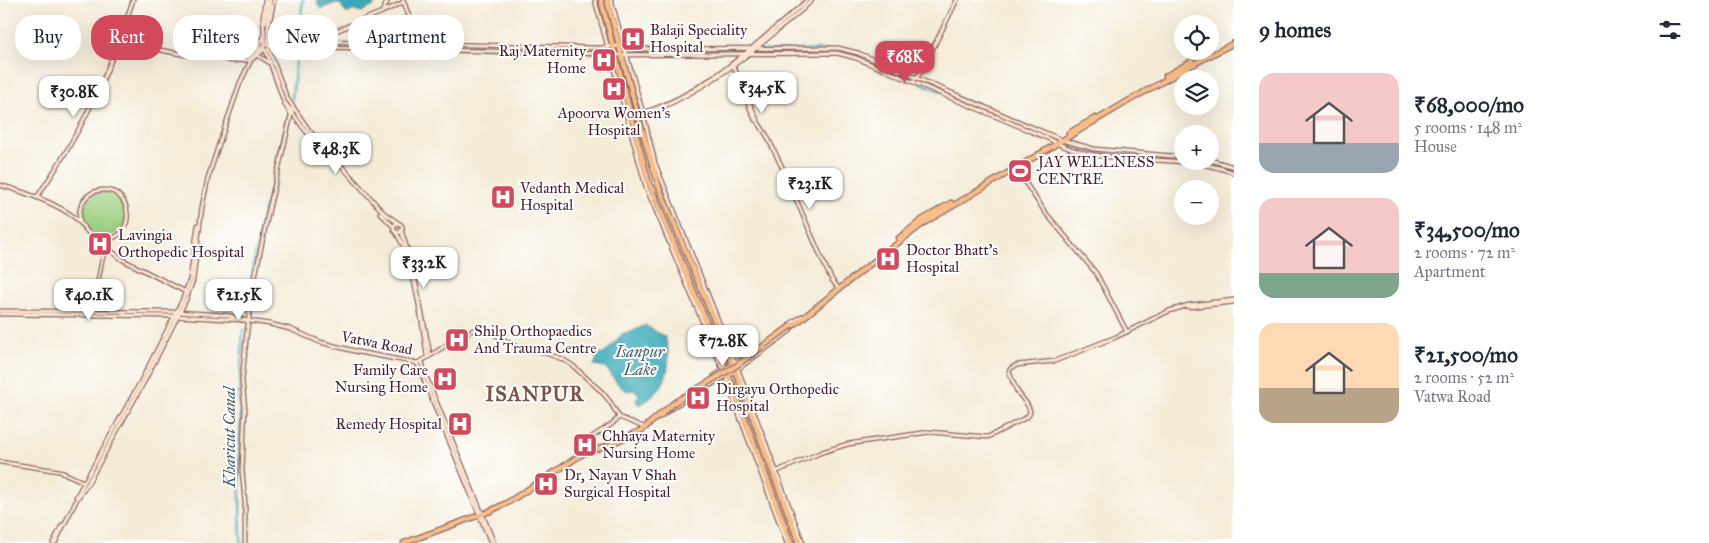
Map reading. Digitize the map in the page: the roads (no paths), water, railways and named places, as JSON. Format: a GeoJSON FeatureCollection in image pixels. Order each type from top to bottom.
{"type":"FeatureCollection","features":[{"type":"Feature","properties":{"kind":"main road"},"geometry":{"type":"LineString","coordinates":[[601,0],[613,55],[633,123],[633,133],[652,190],[727,376],[791,543]]}},
{"type":"Feature","properties":{"kind":"main road"},"geometry":{"type":"LineString","coordinates":[[607,0],[641,115],[640,123],[659,187],[737,370],[801,543]]}},
{"type":"Feature","properties":{"kind":"main road"},"geometry":{"type":"LineString","coordinates":[[411,543],[481,516],[507,503],[569,461],[646,428],[675,402],[736,366],[793,326],[802,316],[922,220],[1234,42]]}},
{"type":"Feature","properties":{"kind":"main road"},"geometry":{"type":"LineString","coordinates":[[652,190],[659,187]]}},
{"type":"Feature","properties":{"kind":"main road"},"geometry":{"type":"LineString","coordinates":[[679,266],[686,272]]}},
{"type":"Feature","properties":{"kind":"main road"},"geometry":{"type":"LineString","coordinates":[[660,415],[676,403],[737,367],[793,326],[839,287]]}},
{"type":"Feature","properties":{"kind":"main road"},"geometry":{"type":"LineString","coordinates":[[404,543],[481,516]]}},
{"type":"Feature","properties":{"kind":"street"},"geometry":{"type":"LineString","coordinates":[[129,15],[134,0]]}},
{"type":"Feature","properties":{"kind":"street"},"geometry":{"type":"LineString","coordinates":[[268,44],[266,21],[269,0]]}},
{"type":"Feature","properties":{"kind":"street"},"geometry":{"type":"LineString","coordinates":[[266,28],[271,19],[269,0]]}},
{"type":"Feature","properties":{"kind":"street"},"geometry":{"type":"LineString","coordinates":[[266,28],[263,18],[269,0]]}},
{"type":"Feature","properties":{"kind":"street"},"geometry":{"type":"LineString","coordinates":[[382,12],[388,0]]}},
{"type":"Feature","properties":{"kind":"street"},"geometry":{"type":"LineString","coordinates":[[596,0],[611,47]]}},
{"type":"Feature","properties":{"kind":"street"},"geometry":{"type":"LineString","coordinates":[[611,0],[622,47]]}},
{"type":"Feature","properties":{"kind":"street"},"geometry":{"type":"LineString","coordinates":[[756,48],[807,0]]}},
{"type":"Feature","properties":{"kind":"street"},"geometry":{"type":"LineString","coordinates":[[633,133],[641,115],[733,66],[812,0]]}},
{"type":"Feature","properties":{"kind":"street"},"geometry":{"type":"LineString","coordinates":[[913,82],[921,72],[958,0]]}},
{"type":"Feature","properties":{"kind":"street"},"geometry":{"type":"LineString","coordinates":[[338,30],[403,1],[408,15]]}},
{"type":"Feature","properties":{"kind":"street"},"geometry":{"type":"LineString","coordinates":[[266,37],[268,44]]}},
{"type":"Feature","properties":{"kind":"street"},"geometry":{"type":"LineString","coordinates":[[258,51],[266,37]]}},
{"type":"Feature","properties":{"kind":"street"},"geometry":{"type":"LineString","coordinates":[[464,45],[843,49],[858,53],[916,78],[1058,142],[1094,149],[1172,156],[1171,162]]}},
{"type":"Feature","properties":{"kind":"street"},"geometry":{"type":"LineString","coordinates":[[464,50],[613,55],[837,53],[856,58],[1047,138],[1093,155],[1214,166],[1234,174]]}},
{"type":"Feature","properties":{"kind":"street"},"geometry":{"type":"LineString","coordinates":[[856,58],[858,53]]}},
{"type":"Feature","properties":{"kind":"street"},"geometry":{"type":"LineString","coordinates":[[258,55],[270,63]]}},
{"type":"Feature","properties":{"kind":"street"},"geometry":{"type":"LineString","coordinates":[[613,55],[646,187],[724,370]]}},
{"type":"Feature","properties":{"kind":"street"},"geometry":{"type":"LineString","coordinates":[[37,197],[66,154],[94,100],[111,60]]}},
{"type":"Feature","properties":{"kind":"street"},"geometry":{"type":"LineString","coordinates":[[187,292],[207,177],[224,124],[249,60],[227,60]]}},
{"type":"Feature","properties":{"kind":"street"},"geometry":{"type":"LineString","coordinates":[[54,543],[193,280],[202,207],[208,178],[240,83],[251,60]]}},
{"type":"Feature","properties":{"kind":"street"},"geometry":{"type":"LineString","coordinates":[[270,60],[284,101],[313,139],[394,229],[404,245],[429,356]]}},
{"type":"Feature","properties":{"kind":"street"},"geometry":{"type":"LineString","coordinates":[[274,60],[292,111],[384,213],[401,225],[412,264],[429,356]]}},
{"type":"Feature","properties":{"kind":"street"},"geometry":{"type":"LineString","coordinates":[[733,66],[832,277],[839,287]]}},
{"type":"Feature","properties":{"kind":"street"},"geometry":{"type":"LineString","coordinates":[[284,101],[286,96]]}},
{"type":"Feature","properties":{"kind":"street"},"geometry":{"type":"LineString","coordinates":[[245,543],[245,503],[242,470],[245,409],[242,380],[248,321],[269,209],[292,111]]}},
{"type":"Feature","properties":{"kind":"street"},"geometry":{"type":"LineString","coordinates":[[641,115],[654,163],[734,364]]}},
{"type":"Feature","properties":{"kind":"street"},"geometry":{"type":"LineString","coordinates":[[1219,163],[1234,168]]}},
{"type":"Feature","properties":{"kind":"street"},"geometry":{"type":"LineString","coordinates":[[1015,168],[1045,212],[1096,273],[1127,332]]}},
{"type":"Feature","properties":{"kind":"street"},"geometry":{"type":"LineString","coordinates":[[0,185],[37,197],[58,207],[74,216],[88,234],[96,238],[107,238],[122,231],[128,218],[125,202],[109,190],[95,191],[83,201],[80,222]]}},
{"type":"Feature","properties":{"kind":"street"},"geometry":{"type":"LineString","coordinates":[[74,216],[81,216]]}},
{"type":"Feature","properties":{"kind":"street"},"geometry":{"type":"LineString","coordinates":[[394,229],[398,223]]}},
{"type":"Feature","properties":{"kind":"street"},"geometry":{"type":"LineString","coordinates":[[394,229],[399,232],[401,230]]}},
{"type":"Feature","properties":{"kind":"street"},"geometry":{"type":"LineString","coordinates":[[92,314],[107,238]]}},
{"type":"Feature","properties":{"kind":"street"},"geometry":{"type":"LineString","coordinates":[[106,246],[123,260],[187,292]]}},
{"type":"Feature","properties":{"kind":"street"},"geometry":{"type":"LineString","coordinates":[[737,370],[775,472],[822,452],[848,444],[929,432],[988,437],[1030,414],[1029,407],[1018,392],[1009,371],[1016,365],[1055,361],[1092,348],[1169,311],[1187,306],[1234,301]]}},
{"type":"Feature","properties":{"kind":"street","name":"Vatwa Road"},"geometry":{"type":"LineString","coordinates":[[0,312],[176,314],[243,320],[290,329],[320,342],[358,352],[417,363],[453,338],[484,328],[520,349],[528,351],[540,350],[572,365],[602,392],[619,417]]}},
{"type":"Feature","properties":{"kind":"street"},"geometry":{"type":"LineString","coordinates":[[660,415],[673,401],[734,364],[802,316]]}},
{"type":"Feature","properties":{"kind":"street"},"geometry":{"type":"LineString","coordinates":[[660,415],[737,370],[787,334],[793,326]]}},
{"type":"Feature","properties":{"kind":"street"},"geometry":{"type":"LineString","coordinates":[[422,361],[425,374],[481,516]]}},
{"type":"Feature","properties":{"kind":"street"},"geometry":{"type":"LineString","coordinates":[[417,363],[492,543]]}},
{"type":"Feature","properties":{"kind":"street"},"geometry":{"type":"LineString","coordinates":[[727,376],[727,382],[757,457]]}},
{"type":"Feature","properties":{"kind":"street"},"geometry":{"type":"LineString","coordinates":[[592,451],[590,438],[612,424],[619,417],[646,428]]}},
{"type":"Feature","properties":{"kind":"street"},"geometry":{"type":"LineString","coordinates":[[0,462],[59,471],[85,484]]}},
{"type":"Feature","properties":{"kind":"street"},"geometry":{"type":"LineString","coordinates":[[773,499],[787,543]]}},
{"type":"Feature","properties":{"kind":"water"},"geometry":{"type":"Polygon","coordinates":[[[318,0],[373,0],[374,6],[361,12],[354,10],[346,13],[341,5],[336,3],[321,9],[317,4],[318,0]]]}},
{"type":"Feature","properties":{"kind":"water","name":"Isanpur Lake"},"geometry":{"type":"Polygon","coordinates":[[[645,325],[665,337],[669,358],[666,377],[662,385],[656,393],[639,405],[636,401],[639,394],[634,390],[629,391],[621,387],[605,367],[594,365],[597,358],[596,354],[604,354],[623,333],[631,332],[645,325]]]}},
{"type":"Feature","properties":{"kind":"waterway","name":"Kharicut Canal"},"geometry":{"type":"LineString","coordinates":[[301,15],[303,0]]}},
{"type":"Feature","properties":{"kind":"waterway"},"geometry":{"type":"LineString","coordinates":[[338,44],[620,51]]}},
{"type":"Feature","properties":{"kind":"waterway"},"geometry":{"type":"LineString","coordinates":[[753,51],[827,50],[850,53],[1081,150],[1174,159]]}},
{"type":"Feature","properties":{"kind":"waterway"},"geometry":{"type":"LineString","coordinates":[[626,51],[748,51]]}},
{"type":"Feature","properties":{"kind":"waterway","name":"Kharicut Canal"},"geometry":{"type":"LineString","coordinates":[[292,99],[296,60]]}},
{"type":"Feature","properties":{"kind":"waterway","name":"Kharicut Canal"},"geometry":{"type":"LineString","coordinates":[[246,310],[261,219],[274,181],[287,118]]}},
{"type":"Feature","properties":{"kind":"waterway"},"geometry":{"type":"LineString","coordinates":[[1223,165],[1234,170]]}},
{"type":"Feature","properties":{"kind":"waterway","name":"Kharicut Canal"},"geometry":{"type":"LineString","coordinates":[[241,543],[239,459],[241,421],[239,397],[243,330]]}},
{"type":"Feature","properties":{"kind":"place","name":"Balaji Speciality Hospital"},"geometry":{"type":"Point","coordinates":[633,39]}},
{"type":"Feature","properties":{"kind":"place","name":"Raj Maternity Home"},"geometry":{"type":"Point","coordinates":[604,60]}},
{"type":"Feature","properties":{"kind":"place","name":"Apoorva Women's Hospital"},"geometry":{"type":"Point","coordinates":[614,89]}},
{"type":"Feature","properties":{"kind":"place","name":"JAY WELLNESS CENTRE"},"geometry":{"type":"Point","coordinates":[1020,171]}},
{"type":"Feature","properties":{"kind":"place","name":"Vedanth Medical Hospital"},"geometry":{"type":"Point","coordinates":[503,197]}},
{"type":"Feature","properties":{"kind":"place","name":"Lavingia Orthopedic Hospital"},"geometry":{"type":"Point","coordinates":[100,244]}},
{"type":"Feature","properties":{"kind":"place","name":"Doctor Bhatt's Hospital"},"geometry":{"type":"Point","coordinates":[888,259]}},
{"type":"Feature","properties":{"kind":"place","name":"Shilp Orthopaedics And Trauma Centre"},"geometry":{"type":"Point","coordinates":[457,340]}},
{"type":"Feature","properties":{"kind":"place","name":"Family Care Nursing Home"},"geometry":{"type":"Point","coordinates":[445,379]}},
{"type":"Feature","properties":{"kind":"place","name":"Dirgayu Orthopedic Hospital"},"geometry":{"type":"Point","coordinates":[698,398]}},
{"type":"Feature","properties":{"kind":"place","name":"Remedy Hospital"},"geometry":{"type":"Point","coordinates":[460,424]}},
{"type":"Feature","properties":{"kind":"place","name":"Chhaya Maternity Nursing Home"},"geometry":{"type":"Point","coordinates":[585,445]}},
{"type":"Feature","properties":{"kind":"place","name":"Dr, Nayan V Shah Surgical Hospital"},"geometry":{"type":"Point","coordinates":[546,484]}},
{"type":"Feature","properties":{"kind":"district","name":"ISANPUR"},"geometry":{"type":"Point","coordinates":[535,394]}}]}
